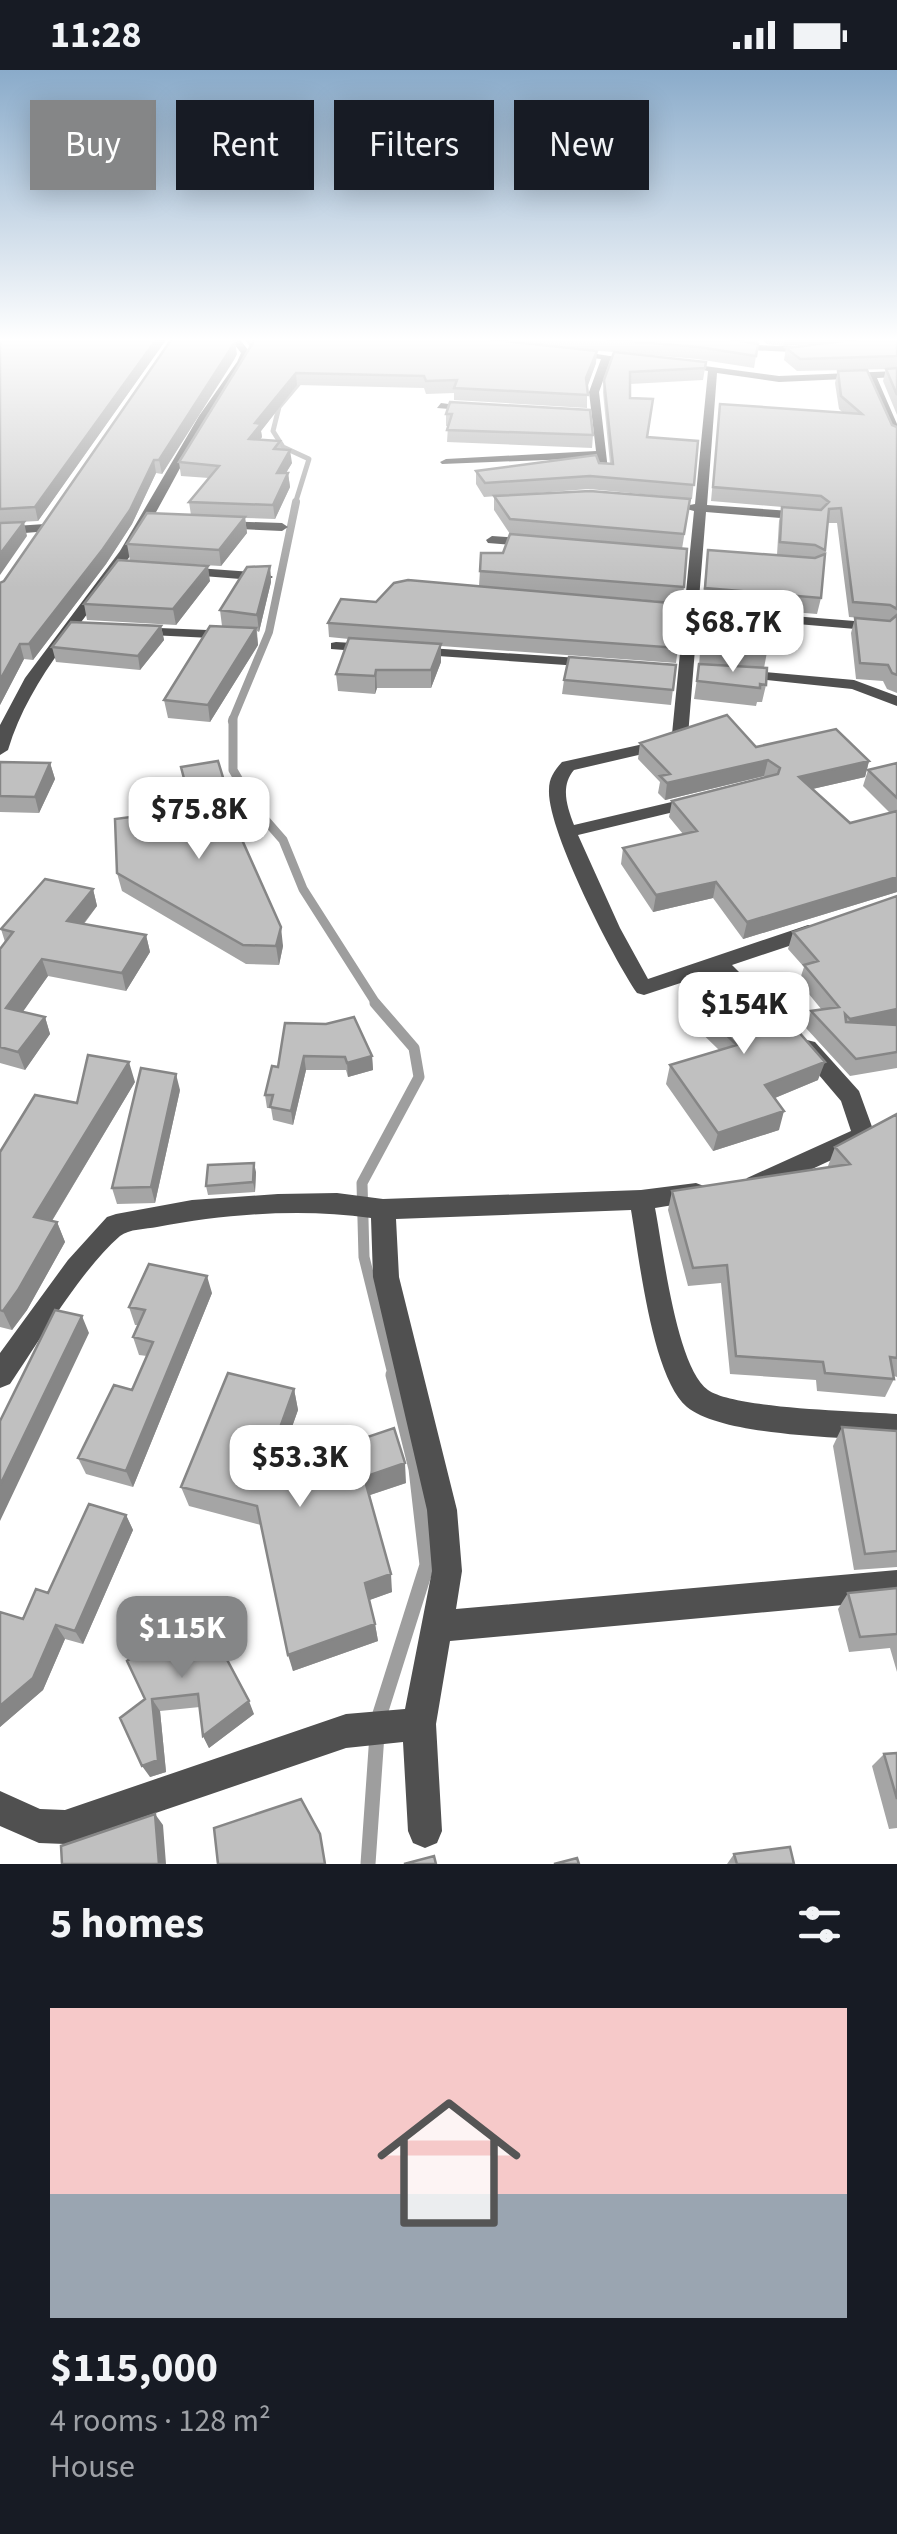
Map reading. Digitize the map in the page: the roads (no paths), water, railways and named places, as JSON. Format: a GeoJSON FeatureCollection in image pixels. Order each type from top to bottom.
{"type":"FeatureCollection","features":[{"type":"Feature","properties":{"kind":"street"},"geometry":{"type":"LineString","coordinates":[[0,750],[7,719],[68,627],[116,567],[201,421]]}},
{"type":"Feature","properties":{"kind":"street"},"geometry":{"type":"LineString","coordinates":[[597,421],[605,472]]}},
{"type":"Feature","properties":{"kind":"street"},"geometry":{"type":"LineString","coordinates":[[708,421],[680,736],[671,743],[562,769],[558,802],[568,832],[640,984],[650,988],[841,920]]}},
{"type":"Feature","properties":{"kind":"street"},"geometry":{"type":"LineString","coordinates":[[446,462],[602,454]]}},
{"type":"Feature","properties":{"kind":"street"},"geometry":{"type":"LineString","coordinates":[[663,505],[816,517]]}},
{"type":"Feature","properties":{"kind":"street"},"geometry":{"type":"LineString","coordinates":[[36,542],[56,512]]}},
{"type":"Feature","properties":{"kind":"street"},"geometry":{"type":"LineString","coordinates":[[140,522],[158,522]]}},
{"type":"Feature","properties":{"kind":"street"},"geometry":{"type":"LineString","coordinates":[[211,524],[282,527]]}},
{"type":"Feature","properties":{"kind":"street"},"geometry":{"type":"LineString","coordinates":[[0,531],[45,528]]}},
{"type":"Feature","properties":{"kind":"street"},"geometry":{"type":"LineString","coordinates":[[492,540],[547,544]]}},
{"type":"Feature","properties":{"kind":"street"},"geometry":{"type":"LineString","coordinates":[[677,554],[715,558]]}},
{"type":"Feature","properties":{"kind":"street"},"geometry":{"type":"LineString","coordinates":[[116,567],[134,568]]}},
{"type":"Feature","properties":{"kind":"street"},"geometry":{"type":"LineString","coordinates":[[172,571],[266,577]]}},
{"type":"Feature","properties":{"kind":"street"},"geometry":{"type":"LineString","coordinates":[[673,610],[712,614]]}},
{"type":"Feature","properties":{"kind":"street"},"geometry":{"type":"LineString","coordinates":[[731,615],[886,628]]}},
{"type":"Feature","properties":{"kind":"street"},"geometry":{"type":"LineString","coordinates":[[68,627],[86,628]]}},
{"type":"Feature","properties":{"kind":"street"},"geometry":{"type":"LineString","coordinates":[[124,630],[254,636]]}},
{"type":"Feature","properties":{"kind":"street"},"geometry":{"type":"LineString","coordinates":[[336,646],[610,664]]}},
{"type":"Feature","properties":{"kind":"street"},"geometry":{"type":"LineString","coordinates":[[668,668],[707,671]]}},
{"type":"Feature","properties":{"kind":"street"},"geometry":{"type":"LineString","coordinates":[[726,673],[854,685],[897,701]]}},
{"type":"Feature","properties":{"kind":"street"},"geometry":{"type":"LineString","coordinates":[[568,832],[712,798]]}},
{"type":"Feature","properties":{"kind":"street"},"geometry":{"type":"LineString","coordinates":[[718,964],[768,1009]]}},
{"type":"Feature","properties":{"kind":"street"},"geometry":{"type":"LineString","coordinates":[[0,1374],[77,1268],[116,1224],[192,1210],[337,1204],[383,1209],[641,1200],[758,1185],[864,1134],[851,1097],[793,1032]]}},
{"type":"Feature","properties":{"kind":"street"},"geometry":{"type":"LineString","coordinates":[[641,1200],[676,1368],[696,1399],[730,1412],[897,1428]]}},
{"type":"Feature","properties":{"kind":"street"},"geometry":{"type":"LineString","coordinates":[[383,1209],[386,1277],[442,1510],[448,1570],[418,1724],[425,1831]]}},
{"type":"Feature","properties":{"kind":"street"},"geometry":{"type":"LineString","coordinates":[[440,1626],[897,1585]]}},
{"type":"Feature","properties":{"kind":"street"},"geometry":{"type":"LineString","coordinates":[[0,1808],[39,1826],[64,1827],[346,1731],[418,1724]]}},
{"type":"Feature","properties":{"kind":"waterway"},"geometry":{"type":"LineString","coordinates":[[276,421],[273,431],[283,447],[309,459],[295,504]]}},
{"type":"Feature","properties":{"kind":"waterway"},"geometry":{"type":"LineString","coordinates":[[232,721],[269,632],[296,502]]}},
{"type":"Feature","properties":{"kind":"waterway"},"geometry":{"type":"LineString","coordinates":[[233,719],[233,770],[255,808],[283,840],[303,889],[377,1005]]}},
{"type":"Feature","properties":{"kind":"waterway"},"geometry":{"type":"LineString","coordinates":[[375,1003],[414,1048],[419,1077],[362,1183],[364,1257],[394,1378]]}},
{"type":"Feature","properties":{"kind":"waterway"},"geometry":{"type":"LineString","coordinates":[[368,1864],[378,1720],[427,1565],[416,1469],[393,1375]]}}]}
